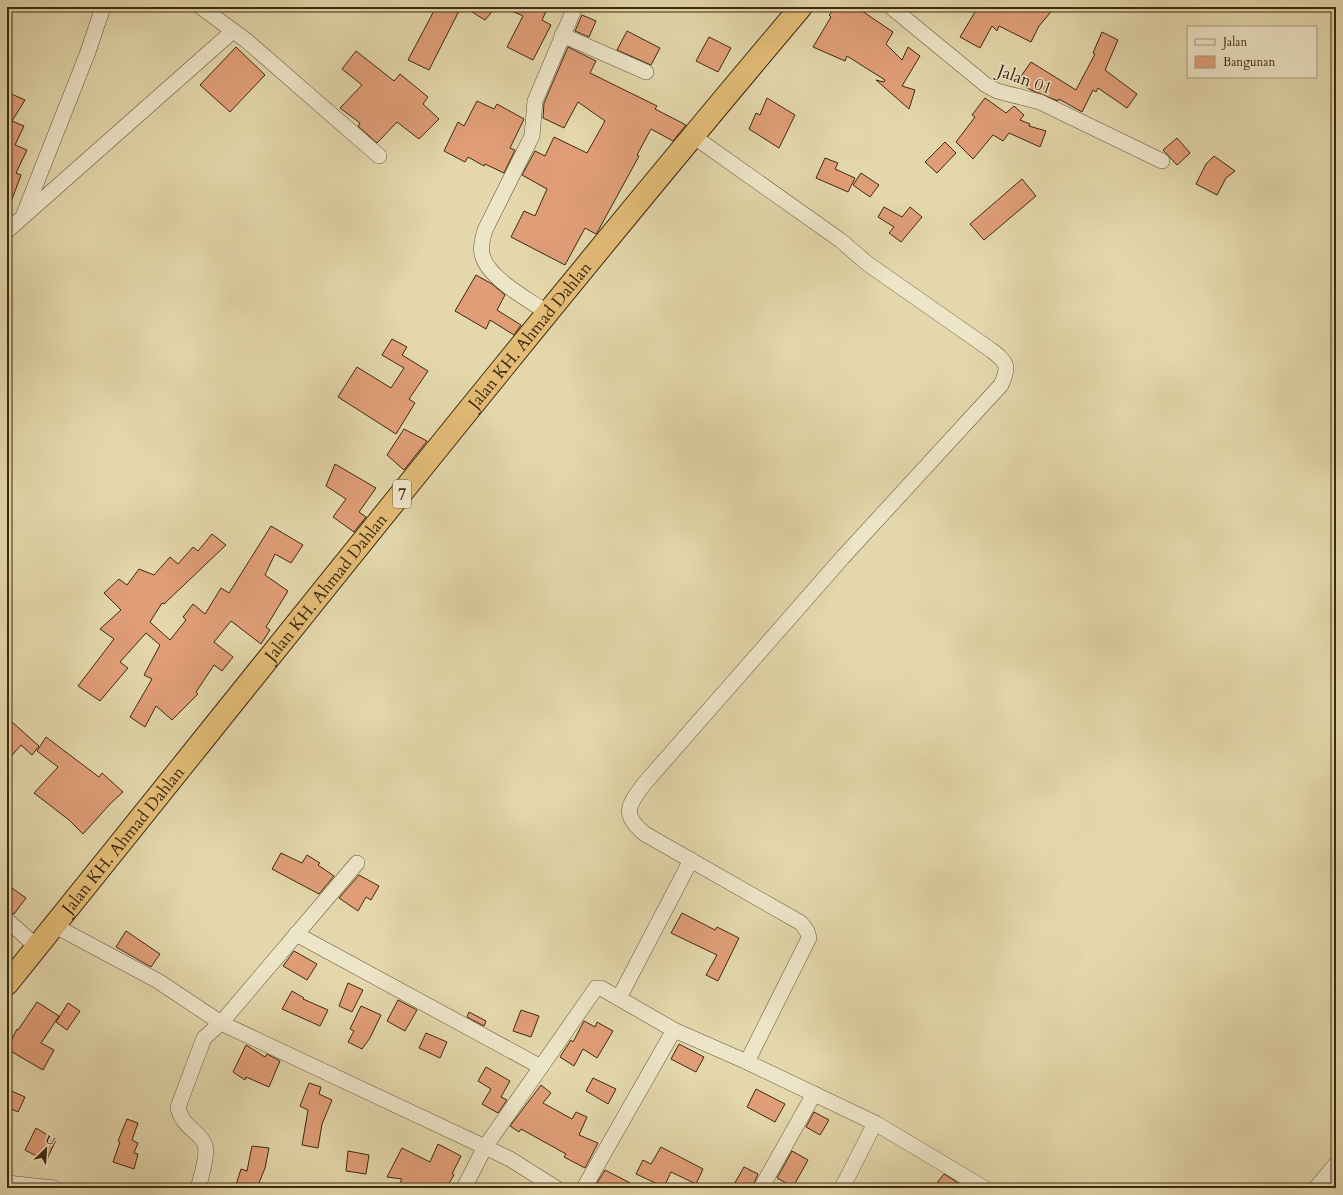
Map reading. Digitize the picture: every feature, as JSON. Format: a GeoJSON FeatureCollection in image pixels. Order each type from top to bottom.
{"type":"FeatureCollection","features":[{"type":"Feature","properties":{"kind":"highway","name":"Jalan KH. Ahmad Dahlan"},"geometry":{"type":"LineString","coordinates":[[7,984],[548,313],[801,7]]}},
{"type":"Feature","properties":{"kind":"street"},"geometry":{"type":"LineString","coordinates":[[23,216],[88,52],[103,7]]}},
{"type":"Feature","properties":{"kind":"street"},"geometry":{"type":"LineString","coordinates":[[200,7],[233,31],[320,103],[379,156]]}},
{"type":"Feature","properties":{"kind":"street"},"geometry":{"type":"LineString","coordinates":[[548,313],[500,280],[486,265],[482,254],[482,244],[486,230],[532,136],[535,126],[533,110],[535,101],[575,7]]}},
{"type":"Feature","properties":{"kind":"street","name":"Jalan 01"},"geometry":{"type":"LineString","coordinates":[[891,7],[986,85],[997,91],[1012,93],[1040,102],[1162,161]]}},
{"type":"Feature","properties":{"kind":"street"},"geometry":{"type":"LineString","coordinates":[[7,231],[233,31]]}},
{"type":"Feature","properties":{"kind":"street"},"geometry":{"type":"LineString","coordinates":[[562,35],[646,72]]}},
{"type":"Feature","properties":{"kind":"street"},"geometry":{"type":"LineString","coordinates":[[693,136],[840,240],[868,264],[991,350],[1005,363],[1007,368],[1000,385],[838,563],[661,764],[635,797],[629,812],[631,819],[636,826],[645,834],[801,923],[805,926],[809,934],[805,947],[747,1062]]}},
{"type":"Feature","properties":{"kind":"street"},"geometry":{"type":"LineString","coordinates":[[619,998],[690,860]]}},
{"type":"Feature","properties":{"kind":"street"},"geometry":{"type":"LineString","coordinates":[[198,1188],[206,1153],[205,1144],[180,1117],[178,1108],[204,1038],[221,1023],[357,863]]}},
{"type":"Feature","properties":{"kind":"street"},"geometry":{"type":"LineString","coordinates":[[7,920],[37,947]]}},
{"type":"Feature","properties":{"kind":"street"},"geometry":{"type":"LineString","coordinates":[[55,926],[158,981],[221,1023],[485,1146],[510,1159],[556,1188]]}},
{"type":"Feature","properties":{"kind":"street"},"geometry":{"type":"LineString","coordinates":[[296,934],[541,1067]]}},
{"type":"Feature","properties":{"kind":"street"},"geometry":{"type":"LineString","coordinates":[[464,1188],[485,1146],[596,988],[601,988],[674,1030],[747,1062],[875,1123],[984,1188]]}},
{"type":"Feature","properties":{"kind":"street"},"geometry":{"type":"LineString","coordinates":[[584,1188],[674,1030]]}},
{"type":"Feature","properties":{"kind":"street"},"geometry":{"type":"LineString","coordinates":[[761,1188],[814,1094]]}},
{"type":"Feature","properties":{"kind":"street"},"geometry":{"type":"LineString","coordinates":[[842,1188],[875,1123]]}},
{"type":"Feature","properties":{"kind":"street"},"geometry":{"type":"LineString","coordinates":[[1316,1188],[1336,1164]]}},
{"type":"Feature","properties":{"kind":"street"},"geometry":{"type":"LineString","coordinates":[[7,1183],[54,1188]]}},
{"type":"Feature","properties":{"kind":"building"},"geometry":{"type":"Polygon","coordinates":[[[436,7],[461,7],[429,70],[408,60],[436,7]]]}},
{"type":"Feature","properties":{"kind":"building"},"geometry":{"type":"Polygon","coordinates":[[[464,7],[496,7],[485,20],[464,7]]]}},
{"type":"Feature","properties":{"kind":"building"},"geometry":{"type":"Polygon","coordinates":[[[503,7],[548,7],[542,20],[551,25],[533,60],[507,47],[523,16],[503,7]]]}},
{"type":"Feature","properties":{"kind":"building"},"geometry":{"type":"Polygon","coordinates":[[[836,7],[847,7],[856,12],[859,9],[893,32],[886,44],[902,60],[908,47],[920,56],[902,86],[915,90],[909,109],[876,80],[884,82],[885,80],[847,56],[845,61],[813,47],[831,17],[829,15],[836,7]]]}},
{"type":"Feature","properties":{"kind":"building"},"geometry":{"type":"Polygon","coordinates":[[[978,7],[1055,7],[1039,26],[1031,42],[999,26],[997,31],[992,26],[980,48],[960,37],[978,7]]]}},
{"type":"Feature","properties":{"kind":"building"},"geometry":{"type":"Polygon","coordinates":[[[582,15],[596,21],[589,37],[575,31],[582,15]]]}},
{"type":"Feature","properties":{"kind":"building"},"geometry":{"type":"Polygon","coordinates":[[[627,31],[660,48],[651,65],[617,50],[627,31]]]}},
{"type":"Feature","properties":{"kind":"building"},"geometry":{"type":"Polygon","coordinates":[[[1102,32],[1118,40],[1105,70],[1137,94],[1127,108],[1098,88],[1096,92],[1093,90],[1082,112],[1059,99],[1058,101],[1031,90],[1017,82],[1031,62],[1076,90],[1095,54],[1093,53],[1102,32]]]}},
{"type":"Feature","properties":{"kind":"building"},"geometry":{"type":"Polygon","coordinates":[[[709,37],[731,48],[718,72],[696,61],[709,37]]]}},
{"type":"Feature","properties":{"kind":"building"},"geometry":{"type":"Polygon","coordinates":[[[236,47],[265,75],[230,112],[200,85],[236,47]]]}},
{"type":"Feature","properties":{"kind":"building"},"geometry":{"type":"Polygon","coordinates":[[[568,47],[596,61],[590,73],[657,106],[655,109],[686,125],[673,141],[651,129],[637,155],[639,156],[598,231],[596,234],[585,228],[565,265],[511,237],[524,211],[535,216],[547,189],[522,175],[535,151],[545,156],[554,137],[587,153],[605,121],[578,102],[564,128],[543,118],[544,103],[568,47]]]}},
{"type":"Feature","properties":{"kind":"building"},"geometry":{"type":"Polygon","coordinates":[[[356,51],[394,81],[400,74],[428,97],[423,104],[439,119],[419,139],[397,122],[377,143],[358,126],[360,123],[340,108],[362,85],[342,69],[356,51]]]}},
{"type":"Feature","properties":{"kind":"building"},"geometry":{"type":"Polygon","coordinates":[[[7,92],[25,100],[12,121],[24,126],[15,145],[27,150],[16,173],[21,175],[8,210],[7,92]]]}},
{"type":"Feature","properties":{"kind":"building"},"geometry":{"type":"Polygon","coordinates":[[[767,98],[795,115],[779,148],[749,129],[756,113],[760,115],[767,98]]]}},
{"type":"Feature","properties":{"kind":"building"},"geometry":{"type":"Polygon","coordinates":[[[985,98],[1006,113],[1014,106],[1024,115],[1020,120],[1030,124],[1029,126],[1046,131],[1040,147],[1009,133],[1003,141],[993,135],[973,159],[956,142],[975,117],[972,115],[985,98]]]}},
{"type":"Feature","properties":{"kind":"building"},"geometry":{"type":"Polygon","coordinates":[[[477,101],[494,109],[497,104],[524,119],[510,148],[515,150],[504,173],[485,164],[484,166],[468,157],[465,162],[444,151],[458,122],[464,126],[477,101]]]}},
{"type":"Feature","properties":{"kind":"building"},"geometry":{"type":"Polygon","coordinates":[[[1177,138],[1190,153],[1177,165],[1163,150],[1177,138]]]}},
{"type":"Feature","properties":{"kind":"building"},"geometry":{"type":"Polygon","coordinates":[[[945,142],[956,153],[937,173],[925,162],[945,142]]]}},
{"type":"Feature","properties":{"kind":"building"},"geometry":{"type":"Polygon","coordinates":[[[1214,156],[1235,171],[1226,178],[1217,195],[1196,184],[1206,164],[1214,156]]]}},
{"type":"Feature","properties":{"kind":"building"},"geometry":{"type":"Polygon","coordinates":[[[825,158],[838,163],[835,169],[855,178],[848,192],[816,178],[825,158]]]}},
{"type":"Feature","properties":{"kind":"building"},"geometry":{"type":"Polygon","coordinates":[[[861,173],[879,185],[870,197],[853,185],[861,173]]]}},
{"type":"Feature","properties":{"kind":"building"},"geometry":{"type":"Polygon","coordinates":[[[1022,179],[1036,196],[984,240],[970,224],[1022,179]]]}},
{"type":"Feature","properties":{"kind":"building"},"geometry":{"type":"Polygon","coordinates":[[[884,207],[902,217],[910,207],[922,217],[901,242],[889,233],[894,227],[878,217],[884,207]]]}},
{"type":"Feature","properties":{"kind":"building"},"geometry":{"type":"Polygon","coordinates":[[[476,275],[492,284],[505,295],[497,310],[521,325],[514,335],[490,320],[486,329],[455,311],[476,275]]]}},
{"type":"Feature","properties":{"kind":"building"},"geometry":{"type":"Polygon","coordinates":[[[392,339],[407,347],[402,355],[428,371],[409,399],[415,403],[396,434],[338,397],[357,367],[391,388],[404,368],[382,355],[392,339]]]}},
{"type":"Feature","properties":{"kind":"building"},"geometry":{"type":"Polygon","coordinates":[[[404,429],[427,441],[404,470],[387,455],[404,429]]]}},
{"type":"Feature","properties":{"kind":"building"},"geometry":{"type":"Polygon","coordinates":[[[335,464],[376,488],[359,512],[366,517],[354,532],[333,517],[346,499],[326,486],[335,464]]]}},
{"type":"Feature","properties":{"kind":"building"},"geometry":{"type":"Polygon","coordinates":[[[271,526],[303,545],[291,563],[275,554],[265,575],[288,591],[266,627],[270,630],[261,644],[231,621],[214,642],[233,657],[222,671],[214,665],[196,692],[198,694],[172,720],[156,706],[145,727],[130,717],[152,679],[144,675],[160,645],[146,633],[120,662],[128,668],[100,701],[78,686],[114,639],[100,629],[121,610],[104,593],[119,579],[127,585],[139,569],[154,575],[170,557],[178,564],[193,547],[198,551],[212,534],[226,545],[164,604],[162,603],[150,622],[170,640],[186,620],[183,617],[193,604],[205,614],[221,588],[229,593],[271,526]]]}},
{"type":"Feature","properties":{"kind":"building"},"geometry":{"type":"Polygon","coordinates":[[[12,722],[39,746],[32,755],[21,745],[7,761],[7,729],[12,722]]]}},
{"type":"Feature","properties":{"kind":"building"},"geometry":{"type":"Polygon","coordinates":[[[46,737],[99,777],[102,773],[123,792],[83,834],[69,820],[34,793],[58,767],[37,751],[46,737]]]}},
{"type":"Feature","properties":{"kind":"building"},"geometry":{"type":"Polygon","coordinates":[[[281,853],[302,863],[307,855],[320,863],[318,865],[334,876],[319,894],[272,869],[281,853]]]}},
{"type":"Feature","properties":{"kind":"building"},"geometry":{"type":"Polygon","coordinates":[[[359,875],[379,886],[371,900],[366,897],[358,911],[339,898],[359,875]]]}},
{"type":"Feature","properties":{"kind":"building"},"geometry":{"type":"Polygon","coordinates":[[[12,888],[26,898],[14,914],[7,911],[7,894],[12,888]]]}},
{"type":"Feature","properties":{"kind":"building"},"geometry":{"type":"Polygon","coordinates":[[[682,913],[715,930],[717,927],[739,938],[718,981],[706,975],[717,955],[671,933],[682,913]]]}},
{"type":"Feature","properties":{"kind":"building"},"geometry":{"type":"Polygon","coordinates":[[[126,931],[160,954],[151,967],[116,947],[126,931]]]}},
{"type":"Feature","properties":{"kind":"building"},"geometry":{"type":"Polygon","coordinates":[[[294,951],[317,964],[307,980],[283,966],[294,951]]]}},
{"type":"Feature","properties":{"kind":"building"},"geometry":{"type":"Polygon","coordinates":[[[348,983],[363,990],[352,1012],[339,1006],[348,983]]]}},
{"type":"Feature","properties":{"kind":"building"},"geometry":{"type":"Polygon","coordinates":[[[292,991],[304,998],[303,999],[328,1010],[320,1026],[282,1009],[292,991]]]}},
{"type":"Feature","properties":{"kind":"building"},"geometry":{"type":"Polygon","coordinates":[[[398,1000],[417,1010],[405,1031],[387,1021],[398,1000]]]}},
{"type":"Feature","properties":{"kind":"building"},"geometry":{"type":"Polygon","coordinates":[[[37,1002],[59,1016],[41,1043],[54,1050],[43,1070],[7,1049],[17,1029],[18,1030],[37,1002]]]}},
{"type":"Feature","properties":{"kind":"building"},"geometry":{"type":"Polygon","coordinates":[[[68,1003],[80,1011],[67,1030],[56,1022],[68,1003]]]}},
{"type":"Feature","properties":{"kind":"building"},"geometry":{"type":"Polygon","coordinates":[[[361,1006],[381,1015],[370,1038],[362,1049],[348,1042],[354,1031],[350,1029],[361,1006]]]}},
{"type":"Feature","properties":{"kind":"building"},"geometry":{"type":"Polygon","coordinates":[[[521,1010],[539,1016],[531,1037],[513,1031],[521,1010]]]}},
{"type":"Feature","properties":{"kind":"building"},"geometry":{"type":"Polygon","coordinates":[[[469,1012],[486,1021],[484,1026],[467,1017],[469,1012]]]}},
{"type":"Feature","properties":{"kind":"building"},"geometry":{"type":"Polygon","coordinates":[[[584,1021],[595,1027],[597,1022],[613,1031],[597,1058],[583,1049],[574,1066],[560,1057],[571,1040],[573,1042],[584,1021]]]}},
{"type":"Feature","properties":{"kind":"building"},"geometry":{"type":"Polygon","coordinates":[[[426,1033],[447,1042],[440,1058],[419,1048],[426,1033]]]}},
{"type":"Feature","properties":{"kind":"building"},"geometry":{"type":"Polygon","coordinates":[[[679,1044],[704,1057],[696,1072],[671,1059],[679,1044]]]}},
{"type":"Feature","properties":{"kind":"building"},"geometry":{"type":"Polygon","coordinates":[[[246,1045],[265,1057],[267,1054],[280,1061],[269,1087],[246,1077],[245,1080],[233,1072],[246,1045]]]}},
{"type":"Feature","properties":{"kind":"building"},"geometry":{"type":"Polygon","coordinates":[[[486,1067],[510,1081],[501,1097],[507,1100],[498,1113],[482,1104],[491,1089],[478,1081],[486,1067]]]}},
{"type":"Feature","properties":{"kind":"building"},"geometry":{"type":"Polygon","coordinates":[[[593,1078],[616,1089],[608,1104],[586,1091],[593,1078]]]}},
{"type":"Feature","properties":{"kind":"building"},"geometry":{"type":"Polygon","coordinates":[[[309,1083],[321,1087],[319,1094],[332,1100],[322,1124],[318,1148],[302,1145],[308,1110],[300,1106],[309,1083]]]}},
{"type":"Feature","properties":{"kind":"building"},"geometry":{"type":"Polygon","coordinates":[[[541,1085],[551,1093],[543,1103],[572,1119],[576,1112],[587,1117],[579,1135],[598,1143],[585,1168],[564,1157],[566,1154],[521,1129],[519,1132],[510,1126],[541,1085]]]}},
{"type":"Feature","properties":{"kind":"building"},"geometry":{"type":"Polygon","coordinates":[[[7,1089],[25,1097],[18,1112],[7,1107],[7,1089]]]}},
{"type":"Feature","properties":{"kind":"building"},"geometry":{"type":"Polygon","coordinates":[[[756,1089],[785,1104],[775,1122],[747,1107],[756,1089]]]}},
{"type":"Feature","properties":{"kind":"building"},"geometry":{"type":"Polygon","coordinates":[[[814,1112],[829,1120],[820,1135],[806,1127],[814,1112]]]}},
{"type":"Feature","properties":{"kind":"building"},"geometry":{"type":"Polygon","coordinates":[[[127,1119],[138,1123],[132,1140],[138,1143],[134,1153],[138,1154],[134,1169],[113,1162],[120,1142],[118,1141],[127,1119]]]}},
{"type":"Feature","properties":{"kind":"building"},"geometry":{"type":"Polygon","coordinates":[[[36,1128],[56,1140],[46,1161],[25,1150],[36,1128]]]}},
{"type":"Feature","properties":{"kind":"building"},"geometry":{"type":"Polygon","coordinates":[[[438,1144],[461,1156],[452,1174],[454,1175],[446,1188],[430,1188],[423,1183],[420,1188],[397,1188],[402,1179],[387,1177],[402,1148],[430,1162],[438,1144]]]}},
{"type":"Feature","properties":{"kind":"building"},"geometry":{"type":"Polygon","coordinates":[[[252,1146],[269,1148],[265,1168],[257,1188],[235,1188],[241,1169],[247,1171],[252,1146]]]}},
{"type":"Feature","properties":{"kind":"building"},"geometry":{"type":"Polygon","coordinates":[[[661,1147],[703,1169],[696,1184],[671,1172],[664,1187],[636,1174],[643,1160],[651,1164],[661,1147]]]}},
{"type":"Feature","properties":{"kind":"building"},"geometry":{"type":"Polygon","coordinates":[[[348,1151],[369,1155],[366,1174],[346,1171],[348,1151]]]}},
{"type":"Feature","properties":{"kind":"building"},"geometry":{"type":"Polygon","coordinates":[[[792,1151],[808,1160],[793,1187],[777,1178],[792,1151]]]}},
{"type":"Feature","properties":{"kind":"building"},"geometry":{"type":"Polygon","coordinates":[[[744,1167],[758,1174],[752,1188],[732,1188],[744,1167]]]}},
{"type":"Feature","properties":{"kind":"building"},"geometry":{"type":"Polygon","coordinates":[[[605,1170],[640,1188],[608,1188],[597,1183],[605,1170]]]}},
{"type":"Feature","properties":{"kind":"building"},"geometry":{"type":"Polygon","coordinates":[[[944,1174],[966,1188],[933,1188],[944,1174]]]}}]}
